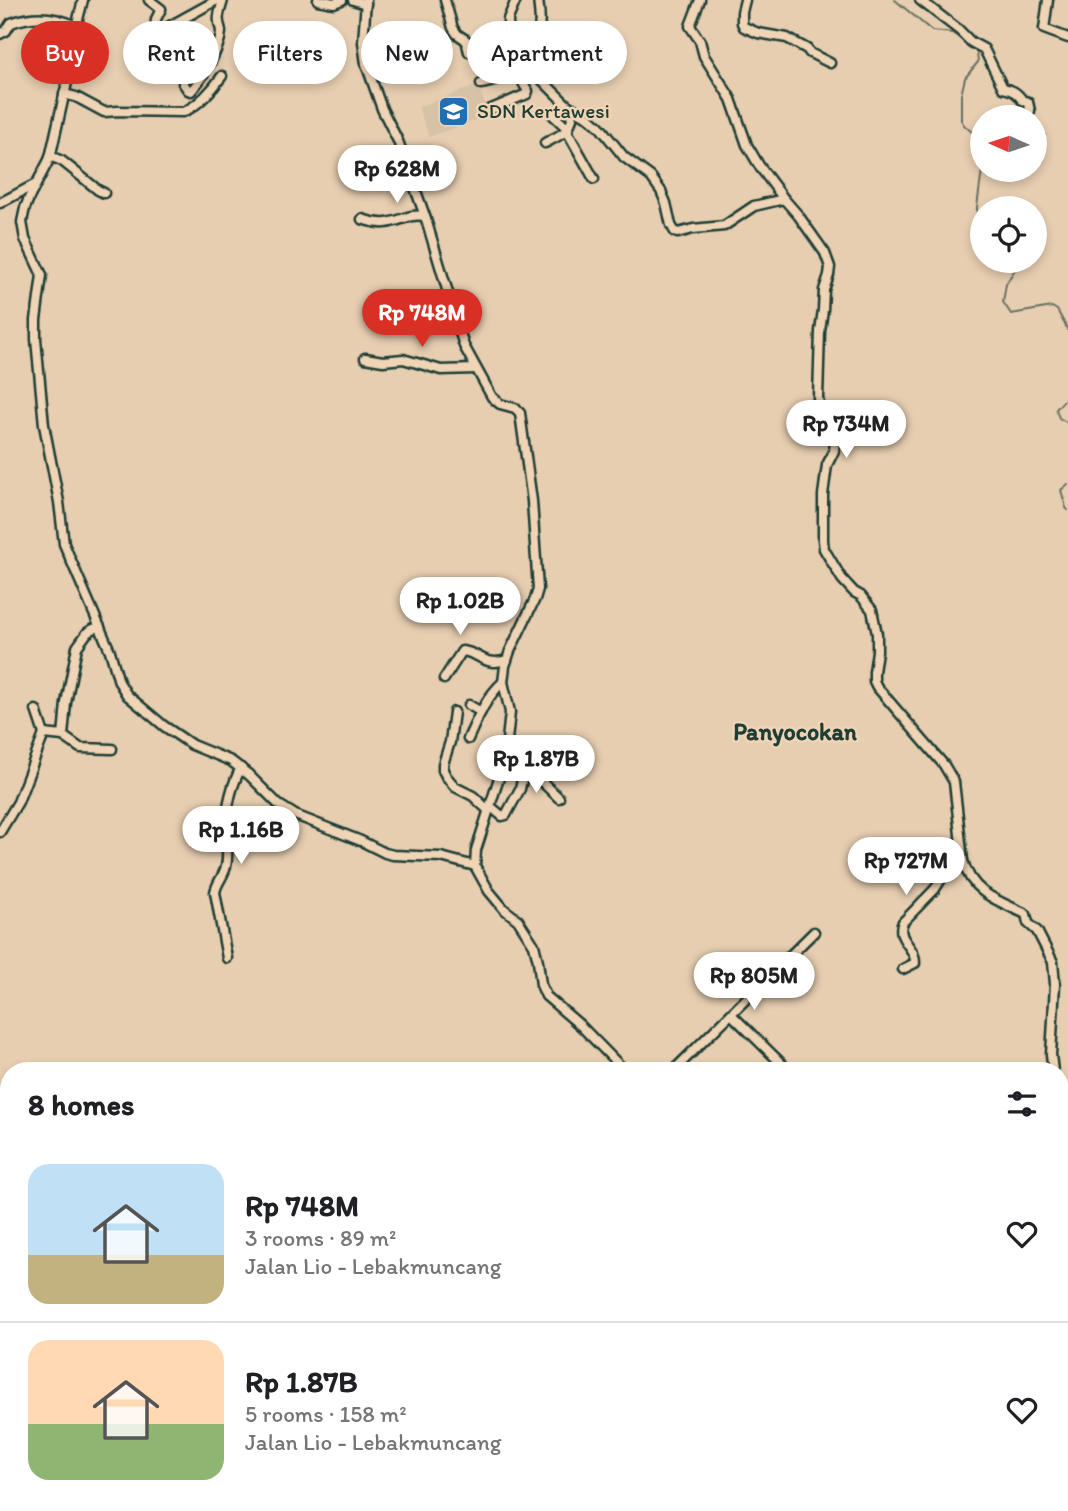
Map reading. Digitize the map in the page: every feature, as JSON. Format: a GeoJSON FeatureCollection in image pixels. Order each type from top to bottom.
{"type":"FeatureCollection","features":[{"type":"Feature","properties":{"kind":"street"},"geometry":{"type":"LineString","coordinates":[[77,21],[83,0]]}},
{"type":"Feature","properties":{"kind":"street"},"geometry":{"type":"LineString","coordinates":[[149,0],[161,8],[155,21],[155,32],[158,33],[217,0]]}},
{"type":"Feature","properties":{"kind":"street"},"geometry":{"type":"LineString","coordinates":[[191,91],[204,76],[218,45],[221,26],[218,20],[223,0]]}},
{"type":"Feature","properties":{"kind":"street"},"geometry":{"type":"LineString","coordinates":[[318,0],[342,0]]}},
{"type":"Feature","properties":{"kind":"street"},"geometry":{"type":"LineString","coordinates":[[353,0],[366,2],[363,42],[366,64],[425,216],[464,345],[487,390],[502,405],[515,408],[520,413],[532,501],[538,589],[507,660],[503,682],[510,712],[505,759],[476,850],[475,866],[488,891],[518,920],[531,938],[537,952],[541,985],[546,996],[581,1026],[616,1062]]}},
{"type":"Feature","properties":{"kind":"street"},"geometry":{"type":"LineString","coordinates":[[445,0],[453,28],[467,44]]}},
{"type":"Feature","properties":{"kind":"street"},"geometry":{"type":"LineString","coordinates":[[508,21],[516,0]]}},
{"type":"Feature","properties":{"kind":"street"},"geometry":{"type":"LineString","coordinates":[[538,0],[540,21]]}},
{"type":"Feature","properties":{"kind":"street"},"geometry":{"type":"LineString","coordinates":[[700,0],[690,26],[704,56],[732,99],[747,145],[760,167],[825,254],[830,267],[824,290],[820,331],[818,398],[821,414],[834,433],[835,440],[827,465],[823,495],[824,549],[842,579],[872,610],[877,634],[874,672],[877,687],[937,757],[954,782],[965,869],[979,888],[993,899],[1026,914],[1028,923],[1037,931],[1052,962],[1055,984],[1052,1062]]}},
{"type":"Feature","properties":{"kind":"street"},"geometry":{"type":"LineString","coordinates":[[745,0],[742,12],[744,26],[758,33],[787,38],[830,63]]}},
{"type":"Feature","properties":{"kind":"street"},"geometry":{"type":"LineString","coordinates":[[920,0],[971,42],[984,49],[1003,88],[1012,89],[1029,105]]}},
{"type":"Feature","properties":{"kind":"street"},"geometry":{"type":"LineString","coordinates":[[1048,0],[1044,29],[1068,38]]}},
{"type":"Feature","properties":{"kind":"street"},"geometry":{"type":"LineString","coordinates":[[0,34],[6,32],[11,23],[31,17],[61,21]]}},
{"type":"Feature","properties":{"kind":"street"},"geometry":{"type":"LineString","coordinates":[[64,94],[76,97],[107,113],[183,112],[216,85],[222,76]]}},
{"type":"Feature","properties":{"kind":"street"},"geometry":{"type":"LineString","coordinates":[[66,84],[50,156],[35,184],[22,222],[25,239],[42,275],[36,331],[46,438],[59,502],[64,544],[110,650],[120,682],[127,695],[184,740],[231,761],[279,805],[295,815],[385,853],[441,857],[475,866]]}},
{"type":"Feature","properties":{"kind":"street"},"geometry":{"type":"LineString","coordinates":[[184,84],[198,101]]}},
{"type":"Feature","properties":{"kind":"street"},"geometry":{"type":"LineString","coordinates":[[489,110],[527,94],[523,84]]}},
{"type":"Feature","properties":{"kind":"street"},"geometry":{"type":"LineString","coordinates":[[546,84],[567,105],[590,118],[624,156],[651,177],[666,202],[674,232],[724,226],[754,206],[784,199]]}},
{"type":"Feature","properties":{"kind":"street"},"geometry":{"type":"LineString","coordinates":[[545,143],[568,130],[572,118],[567,105]]}},
{"type":"Feature","properties":{"kind":"street"},"geometry":{"type":"LineString","coordinates":[[553,115],[568,130],[594,178]]}},
{"type":"Feature","properties":{"kind":"street"},"geometry":{"type":"LineString","coordinates":[[50,156],[62,161],[104,193]]}},
{"type":"Feature","properties":{"kind":"street"},"geometry":{"type":"LineString","coordinates":[[0,203],[35,184]]}},
{"type":"Feature","properties":{"kind":"street"},"geometry":{"type":"LineString","coordinates":[[362,219],[384,223],[408,216],[425,216]]}},
{"type":"Feature","properties":{"kind":"street"},"geometry":{"type":"LineString","coordinates":[[365,358],[383,361],[403,359],[441,370],[476,369]]}},
{"type":"Feature","properties":{"kind":"street"},"geometry":{"type":"LineString","coordinates":[[63,736],[66,703],[77,647],[87,633],[100,627]]}},
{"type":"Feature","properties":{"kind":"street"},"geometry":{"type":"LineString","coordinates":[[444,678],[463,651],[489,662],[507,660]]}},
{"type":"Feature","properties":{"kind":"street"},"geometry":{"type":"LineString","coordinates":[[468,739],[481,712],[503,682]]}},
{"type":"Feature","properties":{"kind":"street"},"geometry":{"type":"LineString","coordinates":[[469,705],[481,712]]}},
{"type":"Feature","properties":{"kind":"street"},"geometry":{"type":"LineString","coordinates":[[0,832],[18,802],[44,734],[36,710]]}},
{"type":"Feature","properties":{"kind":"street"},"geometry":{"type":"LineString","coordinates":[[454,712],[443,769],[455,787],[502,816],[507,815],[520,789],[524,771]]}},
{"type":"Feature","properties":{"kind":"street"},"geometry":{"type":"LineString","coordinates":[[44,734],[63,736],[80,748],[112,749]]}},
{"type":"Feature","properties":{"kind":"street"},"geometry":{"type":"LineString","coordinates":[[505,759],[534,774],[559,797]]}},
{"type":"Feature","properties":{"kind":"street"},"geometry":{"type":"LineString","coordinates":[[227,958],[215,892],[226,866],[228,804],[233,783],[241,768]]}},
{"type":"Feature","properties":{"kind":"street"},"geometry":{"type":"LineString","coordinates":[[903,969],[915,963],[915,959],[901,933],[903,922],[935,889],[943,876],[962,861]]}},
{"type":"Feature","properties":{"kind":"street"},"geometry":{"type":"LineString","coordinates":[[683,1062],[814,932]]}},
{"type":"Feature","properties":{"kind":"street"},"geometry":{"type":"LineString","coordinates":[[732,1015],[780,1062]]}},
{"type":"Feature","properties":{"kind":"shaded area","name":"SDN Kertawesi"},"geometry":{"type":"Polygon","coordinates":[[[478,85],[489,115],[429,137],[418,107],[478,85]]]}},
{"type":"Feature","properties":{"kind":"waterway"},"geometry":{"type":"LineString","coordinates":[[895,0],[932,31],[952,33],[964,41]]}},
{"type":"Feature","properties":{"kind":"waterway"},"geometry":{"type":"LineString","coordinates":[[970,130],[961,120],[961,95],[965,78],[978,62],[977,53],[971,46]]}},
{"type":"Feature","properties":{"kind":"waterway"},"geometry":{"type":"LineString","coordinates":[[978,196],[980,182]]}},
{"type":"Feature","properties":{"kind":"waterway"},"geometry":{"type":"LineString","coordinates":[[1013,273],[1006,284],[1003,302],[1011,314],[1052,307],[1057,310],[1068,330]]}},
{"type":"Feature","properties":{"kind":"waterway"},"geometry":{"type":"LineString","coordinates":[[1068,396],[1056,409],[1059,418],[1068,423]]}},
{"type":"Feature","properties":{"kind":"waterway"},"geometry":{"type":"LineString","coordinates":[[1068,484],[1061,490],[1068,510]]}},
{"type":"Feature","properties":{"kind":"place","name":"SDN Kertawesi"},"geometry":{"type":"Point","coordinates":[454,111]}},
{"type":"Feature","properties":{"kind":"district","name":"Panyocokan"},"geometry":{"type":"Point","coordinates":[795,732]}}]}
